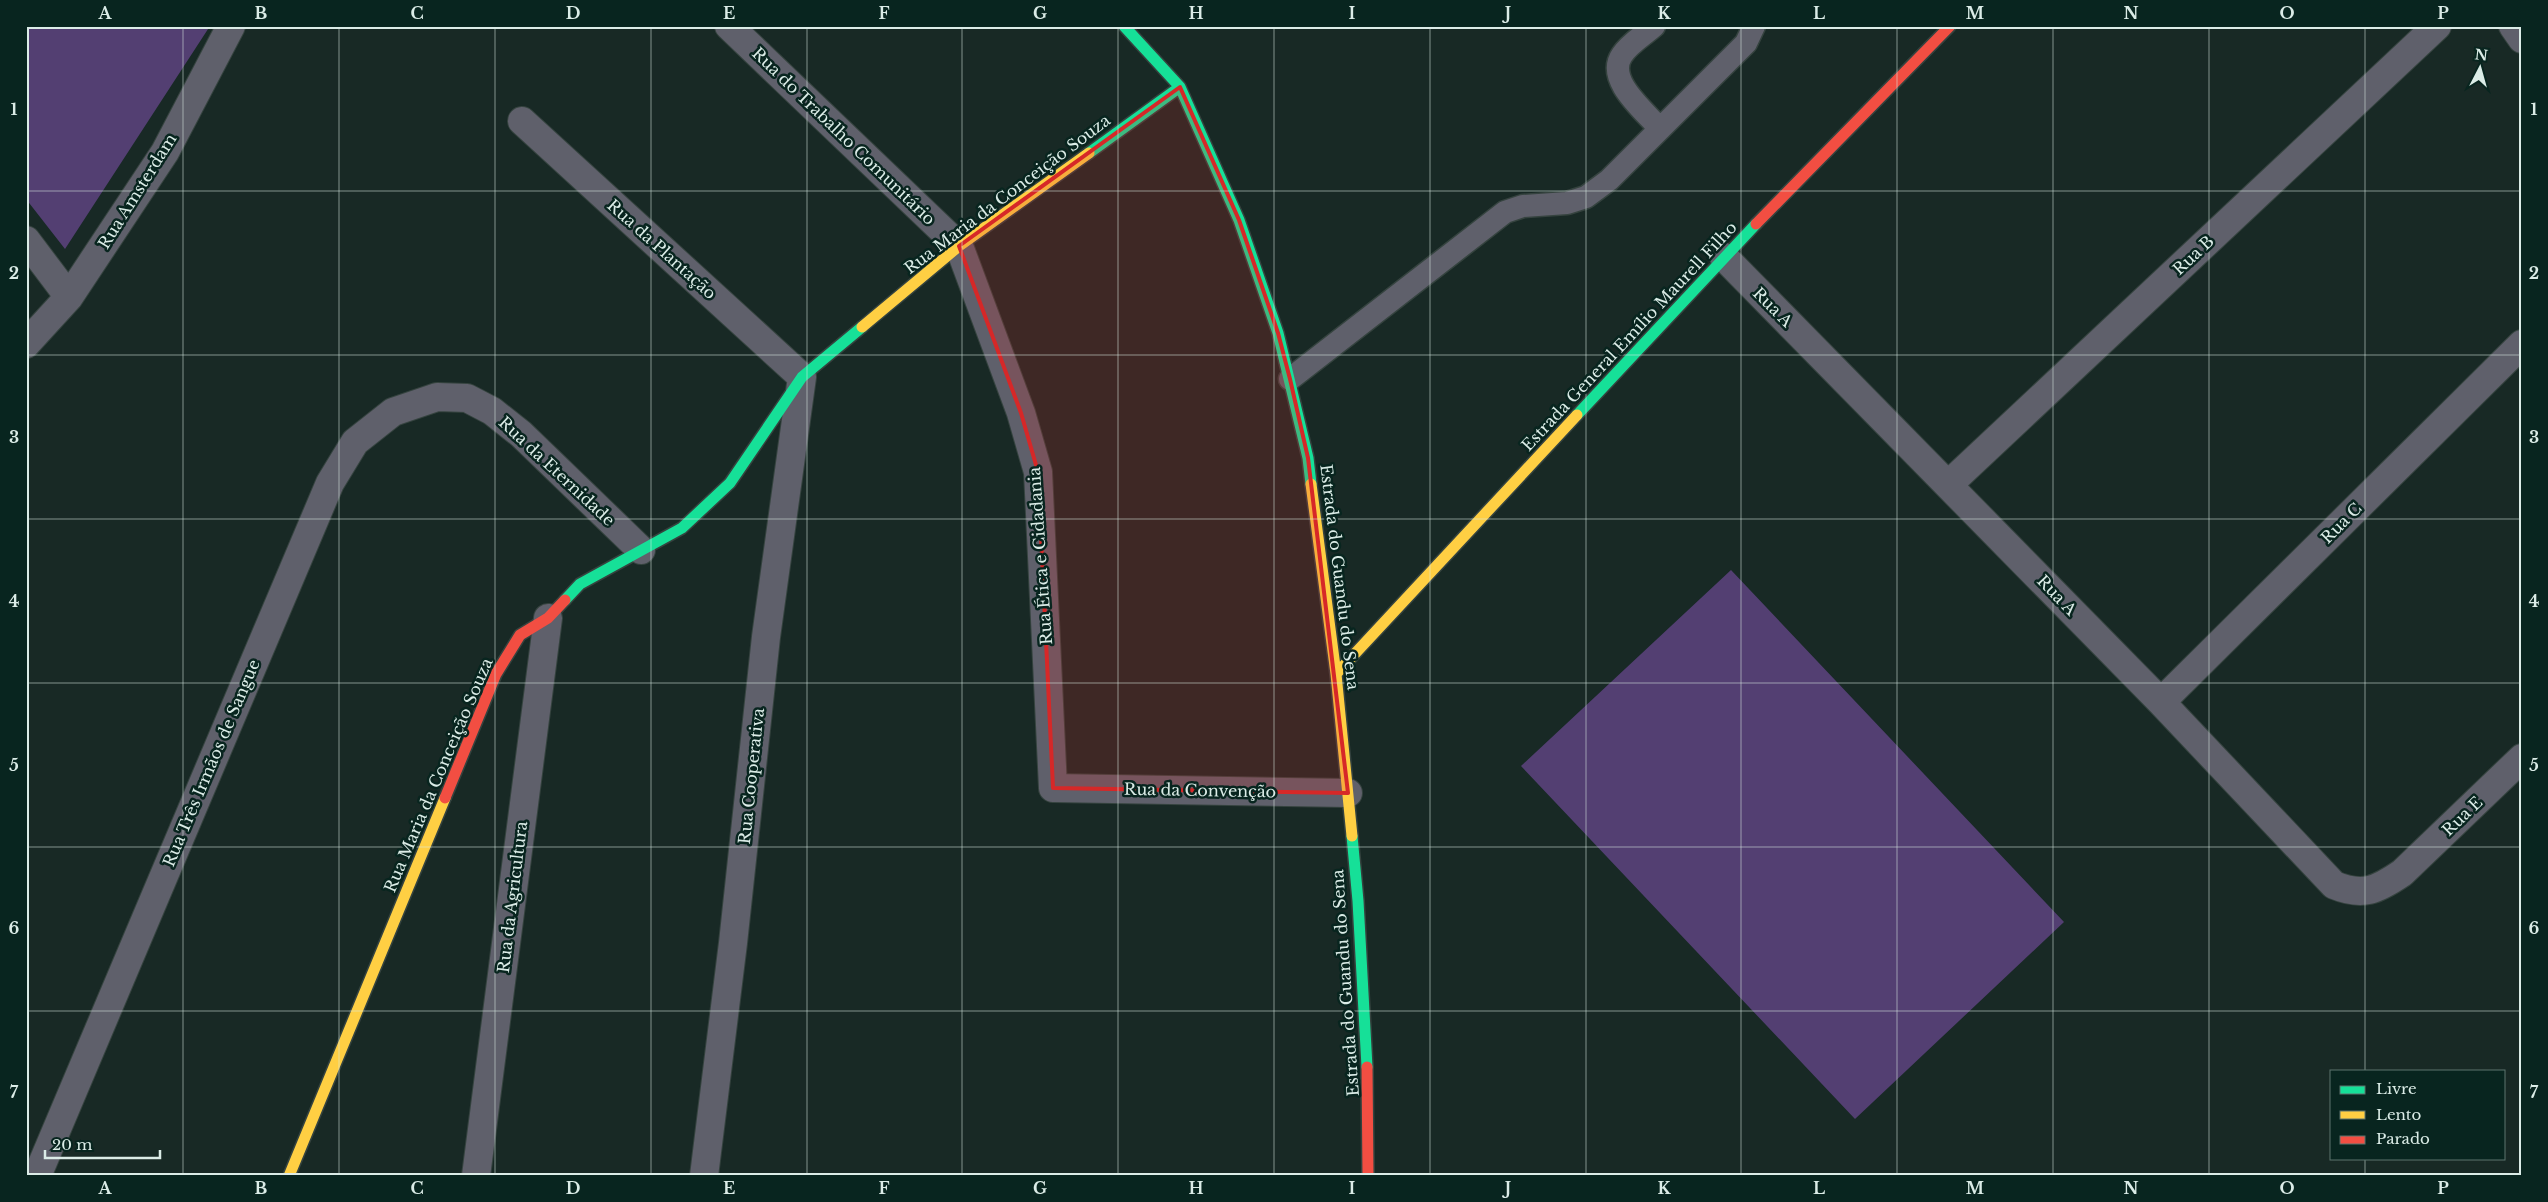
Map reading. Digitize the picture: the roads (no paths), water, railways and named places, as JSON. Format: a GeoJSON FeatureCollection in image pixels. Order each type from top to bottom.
{"type":"FeatureCollection","features":[{"type":"Feature","properties":{"kind":"street","name":"Rua Amsterdam"},"geometry":{"type":"LineString","coordinates":[[26,344],[69,297],[165,152],[231,26]]}},
{"type":"Feature","properties":{"kind":"street","name":"Rua do Trabalho Comunitário"},"geometry":{"type":"LineString","coordinates":[[729,26],[959,246]]}},
{"type":"Feature","properties":{"kind":"street","name":"Estrada do Guandu do Sena"},"geometry":{"type":"LineString","coordinates":[[1124,26],[1180,87],[1239,220],[1278,333],[1308,458],[1336,674],[1358,901],[1369,1094],[1368,1176]]}},
{"type":"Feature","properties":{"kind":"street","name":"Estrada General Emílio Maurell Filho"},"geometry":{"type":"LineString","coordinates":[[1336,674],[1724,257],[1950,26]]}},
{"type":"Feature","properties":{"kind":"street","name":"Rua B"},"geometry":{"type":"LineString","coordinates":[[1949,484],[2437,26]]}},
{"type":"Feature","properties":{"kind":"street"},"geometry":{"type":"LineString","coordinates":[[2513,26],[2522,40]]}},
{"type":"Feature","properties":{"kind":"street","name":"Rua Maria da Conceição Souza"},"geometry":{"type":"LineString","coordinates":[[289,1176],[496,674],[520,635],[548,618],[580,584],[682,528],[730,483],[802,377],[959,246],[1180,87]]}},
{"type":"Feature","properties":{"kind":"street","name":"Rua da Plantação"},"geometry":{"type":"LineString","coordinates":[[522,120],[802,377]]}},
{"type":"Feature","properties":{"kind":"street"},"geometry":{"type":"LineString","coordinates":[[26,240],[69,297]]}},
{"type":"Feature","properties":{"kind":"street","name":"Rua Ética e Cidadania"},"geometry":{"type":"LineString","coordinates":[[959,246],[1021,412],[1038,472],[1053,788]]}},
{"type":"Feature","properties":{"kind":"street","name":"Rua A"},"geometry":{"type":"LineString","coordinates":[[1724,257],[2161,702],[2317,870],[2334,885],[2349,891],[2366,892],[2384,885],[2402,873]]}},
{"type":"Feature","properties":{"kind":"street","name":"Rua C"},"geometry":{"type":"LineString","coordinates":[[2161,702],[2522,344]]}},
{"type":"Feature","properties":{"kind":"street","name":"Rua Cooperativa"},"geometry":{"type":"LineString","coordinates":[[704,1176],[766,637],[802,377]]}},
{"type":"Feature","properties":{"kind":"street","name":"Rua da Eternidade"},"geometry":{"type":"LineString","coordinates":[[437,397],[468,398],[492,411],[521,434],[641,550]]}},
{"type":"Feature","properties":{"kind":"street","name":"Rua Três Irmãos de Sangue"},"geometry":{"type":"LineString","coordinates":[[37,1176],[330,483],[355,442],[392,412],[437,397]]}},
{"type":"Feature","properties":{"kind":"street","name":"Rua da Agricultura"},"geometry":{"type":"LineString","coordinates":[[476,1176],[548,618]]}},
{"type":"Feature","properties":{"kind":"street","name":"Rua E"},"geometry":{"type":"LineString","coordinates":[[2402,873],[2522,758]]}},
{"type":"Feature","properties":{"kind":"street","name":"Rua da Convenção"},"geometry":{"type":"LineString","coordinates":[[1053,788],[1348,792]]}},
{"type":"Feature","properties":{"kind":"lane"},"geometry":{"type":"LineString","coordinates":[[1654,26],[1623,52],[1617,63],[1618,74],[1623,86],[1660,129]]}},
{"type":"Feature","properties":{"kind":"lane"},"geometry":{"type":"LineString","coordinates":[[1290,379],[1505,212],[1523,206],[1567,203],[1586,197],[1609,180],[1746,43],[1754,26]]}}]}
